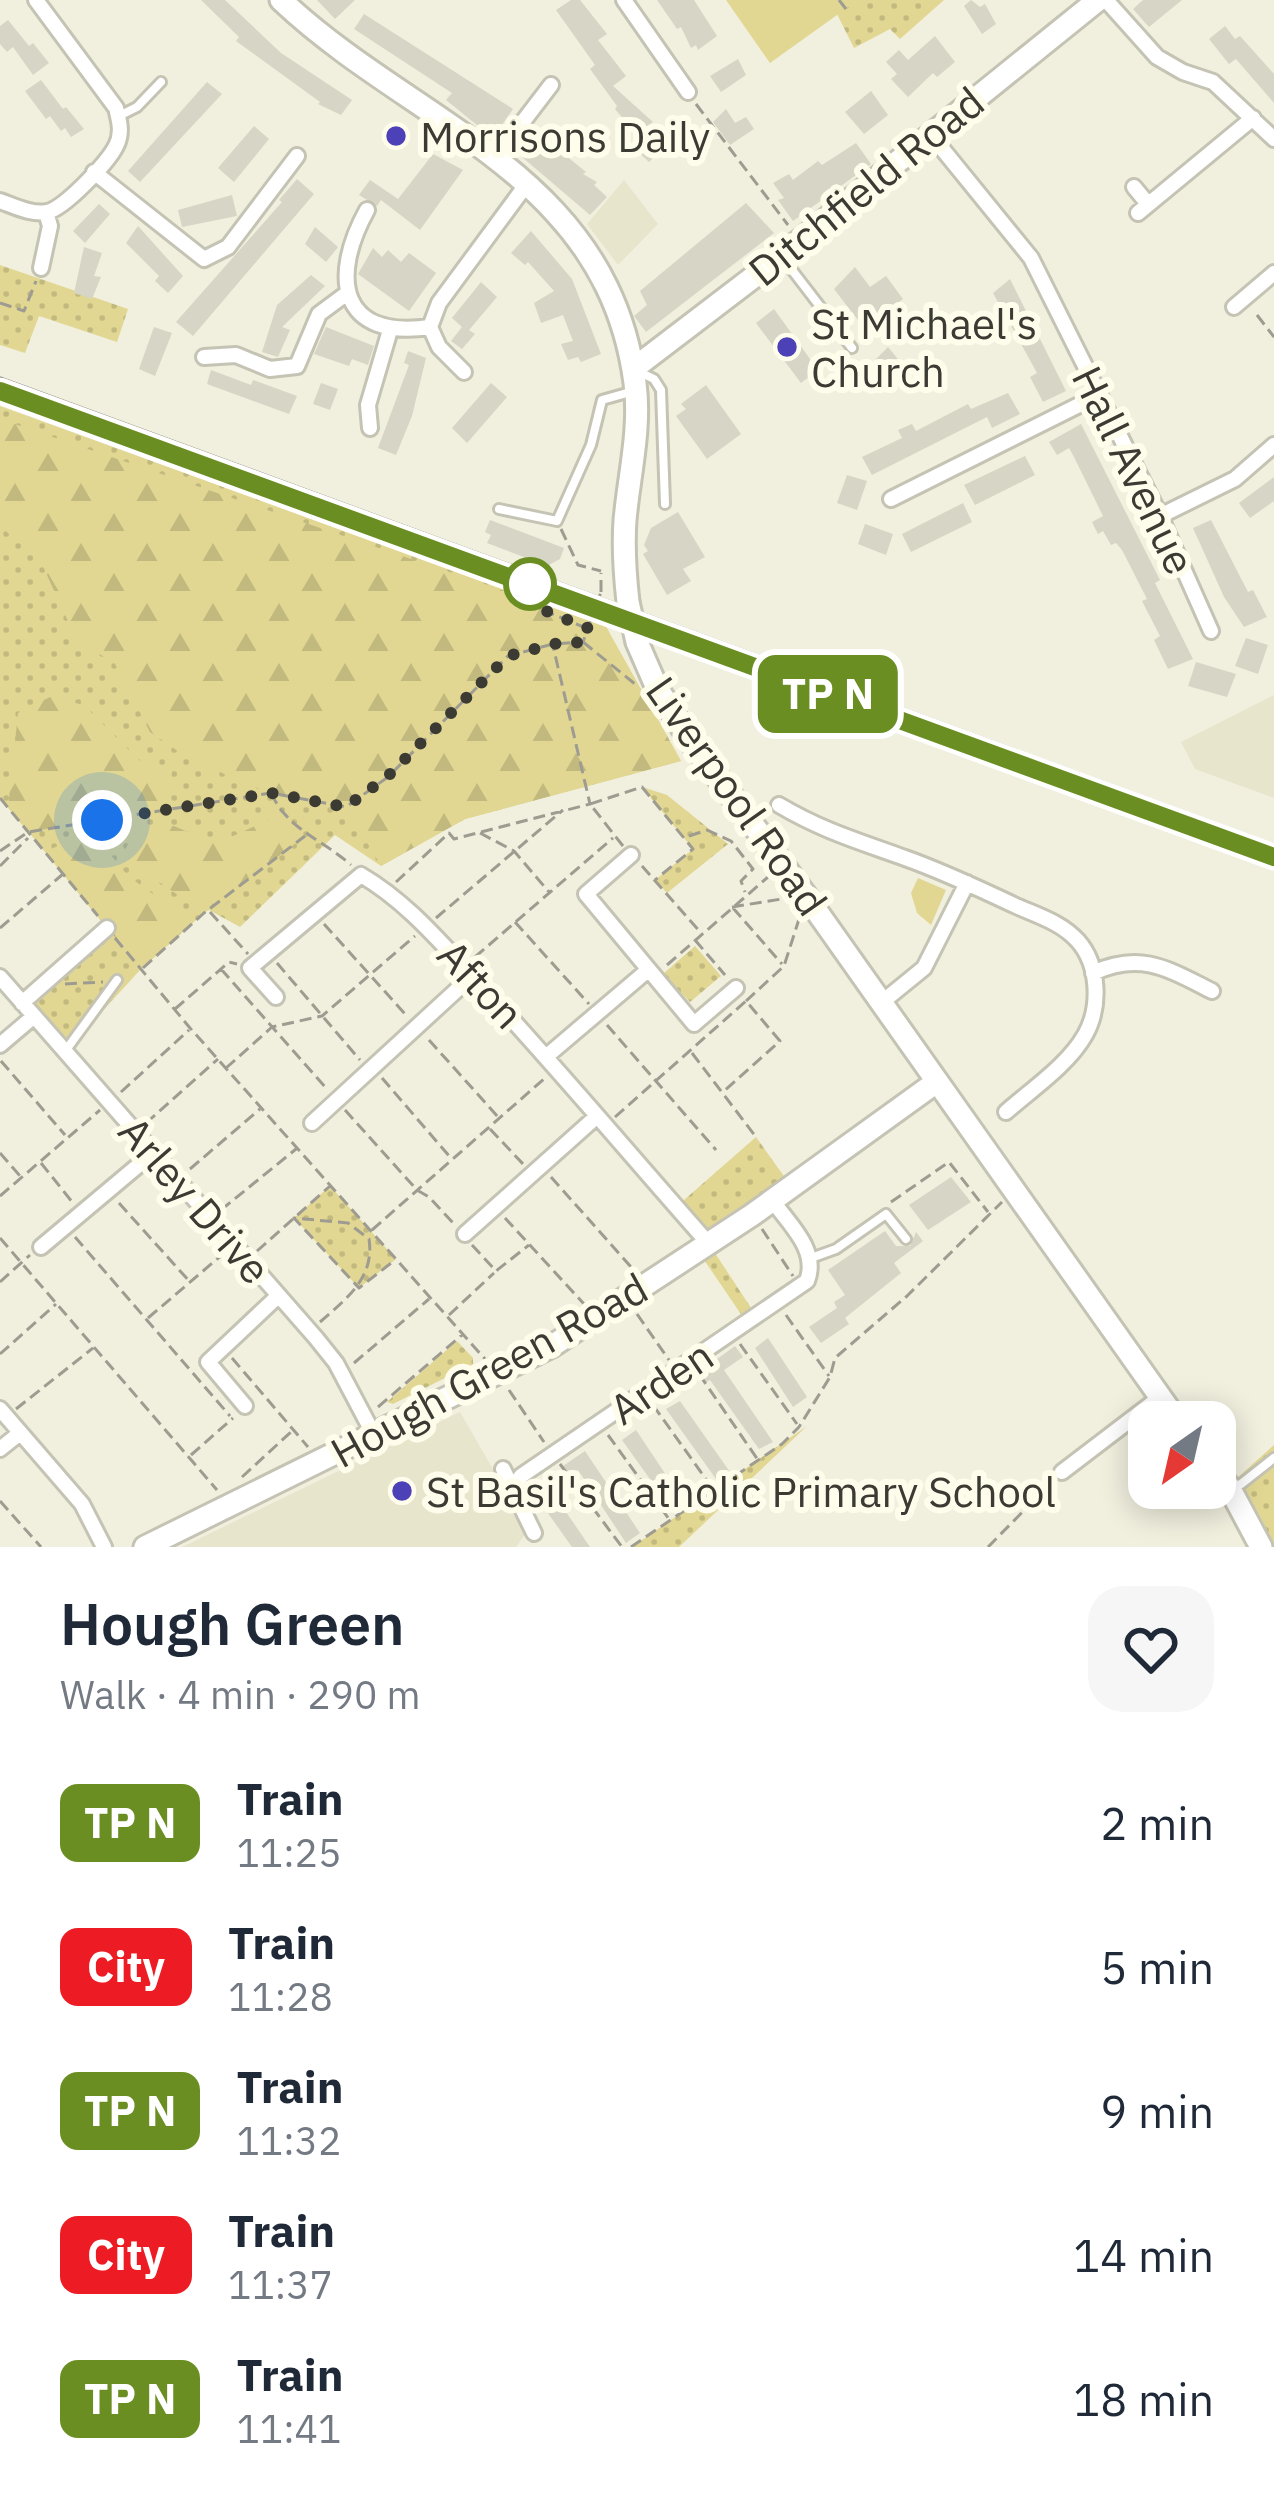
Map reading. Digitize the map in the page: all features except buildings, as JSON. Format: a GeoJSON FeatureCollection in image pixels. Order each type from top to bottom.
{"type":"FeatureCollection","features":[{"type":"Feature","properties":{"kind":"main road","name":"Liverpool Road"},"geometry":{"type":"LineString","coordinates":[[281,0],[327,40],[496,157],[588,250],[614,302],[634,380],[635,444],[624,544],[628,602],[637,642],[667,705],[1161,1401]]}},
{"type":"Feature","properties":{"kind":"main road","name":"Ditchfield Road"},"geometry":{"type":"LineString","coordinates":[[634,380],[781,256],[1102,0]]}},
{"type":"Feature","properties":{"kind":"main road","name":"Hough Green Road"},"geometry":{"type":"LineString","coordinates":[[145,1547],[320,1462],[370,1426],[498,1374],[597,1318],[752,1215],[935,1083]]}},
{"type":"Feature","properties":{"kind":"main road"},"geometry":{"type":"LineString","coordinates":[[1236,1503],[1261,1547]]}},
{"type":"Feature","properties":{"kind":"street"},"geometry":{"type":"LineString","coordinates":[[0,201],[46,212],[70,199],[116,146],[121,127],[116,108],[36,0]]}},
{"type":"Feature","properties":{"kind":"street"},"geometry":{"type":"LineString","coordinates":[[624,0],[688,92]]}},
{"type":"Feature","properties":{"kind":"street"},"geometry":{"type":"LineString","coordinates":[[1102,0],[1157,57],[1213,82],[1274,139]]}},
{"type":"Feature","properties":{"kind":"street"},"geometry":{"type":"LineString","coordinates":[[496,157],[551,86]]}},
{"type":"Feature","properties":{"kind":"street"},"geometry":{"type":"LineString","coordinates":[[1134,187],[1143,208],[1253,118]]}},
{"type":"Feature","properties":{"kind":"street","name":"Hall Avenue"},"geometry":{"type":"LineString","coordinates":[[931,135],[1031,258],[1160,516],[1211,631]]}},
{"type":"Feature","properties":{"kind":"street"},"geometry":{"type":"LineString","coordinates":[[94,172],[204,259],[228,247],[297,156]]}},
{"type":"Feature","properties":{"kind":"street"},"geometry":{"type":"LineString","coordinates":[[464,372],[439,347],[430,327],[439,303],[526,185]]}},
{"type":"Feature","properties":{"kind":"street"},"geometry":{"type":"LineString","coordinates":[[367,210],[346,260],[346,294],[356,309],[390,330],[430,327]]}},
{"type":"Feature","properties":{"kind":"street"},"geometry":{"type":"LineString","coordinates":[[41,268],[50,226],[46,212]]}},
{"type":"Feature","properties":{"kind":"street"},"geometry":{"type":"LineString","coordinates":[[1257,315],[1239,302],[1274,273]]}},
{"type":"Feature","properties":{"kind":"street"},"geometry":{"type":"LineString","coordinates":[[205,357],[236,355],[270,369],[297,366],[319,314],[346,294]]}},
{"type":"Feature","properties":{"kind":"street"},"geometry":{"type":"LineString","coordinates":[[370,428],[368,405],[390,330]]}},
{"type":"Feature","properties":{"kind":"street"},"geometry":{"type":"LineString","coordinates":[[891,499],[1097,396]]}},
{"type":"Feature","properties":{"kind":"street"},"geometry":{"type":"LineString","coordinates":[[1160,516],[1235,479],[1274,445]]}},
{"type":"Feature","properties":{"kind":"street"},"geometry":{"type":"LineString","coordinates":[[778,805],[858,845],[968,883],[1062,926],[1079,942],[1093,973],[1093,1016],[1084,1038],[1006,1112]]}},
{"type":"Feature","properties":{"kind":"street"},"geometry":{"type":"LineString","coordinates":[[798,840],[807,822]]}},
{"type":"Feature","properties":{"kind":"street"},"geometry":{"type":"LineString","coordinates":[[632,855],[586,894],[694,1024],[741,995]]}},
{"type":"Feature","properties":{"kind":"street"},"geometry":{"type":"LineString","coordinates":[[276,997],[258,961],[361,875]]}},
{"type":"Feature","properties":{"kind":"street","name":"Afton"},"geometry":{"type":"LineString","coordinates":[[361,875],[387,890],[427,926],[553,1061],[709,1244]]}},
{"type":"Feature","properties":{"kind":"street"},"geometry":{"type":"LineString","coordinates":[[881,1003],[924,968],[968,883]]}},
{"type":"Feature","properties":{"kind":"street"},"geometry":{"type":"LineString","coordinates":[[22,1003],[107,928]]}},
{"type":"Feature","properties":{"kind":"street"},"geometry":{"type":"LineString","coordinates":[[1093,973],[1116,963],[1139,962],[1161,966],[1212,991]]}},
{"type":"Feature","properties":{"kind":"street"},"geometry":{"type":"LineString","coordinates":[[311,1123],[417,1027],[468,971]]}},
{"type":"Feature","properties":{"kind":"street"},"geometry":{"type":"LineString","coordinates":[[553,1061],[597,1013],[651,973]]}},
{"type":"Feature","properties":{"kind":"street","name":"Arley Drive"},"geometry":{"type":"LineString","coordinates":[[0,977],[309,1331],[341,1373],[370,1426]]}},
{"type":"Feature","properties":{"kind":"street"},"geometry":{"type":"LineString","coordinates":[[0,1046],[33,1017]]}},
{"type":"Feature","properties":{"kind":"street"},"geometry":{"type":"LineString","coordinates":[[465,1234],[600,1121]]}},
{"type":"Feature","properties":{"kind":"street"},"geometry":{"type":"LineString","coordinates":[[41,1247],[153,1153]]}},
{"type":"Feature","properties":{"kind":"street"},"geometry":{"type":"LineString","coordinates":[[772,1200],[811,1258],[810,1276],[801,1288]]}},
{"type":"Feature","properties":{"kind":"street","name":"Arden"},"geometry":{"type":"LineString","coordinates":[[514,1487],[521,1476],[801,1288]]}},
{"type":"Feature","properties":{"kind":"street"},"geometry":{"type":"LineString","coordinates":[[245,1406],[208,1362],[277,1297]]}},
{"type":"Feature","properties":{"kind":"street"},"geometry":{"type":"LineString","coordinates":[[1062,1472],[1159,1398]]}},
{"type":"Feature","properties":{"kind":"street"},"geometry":{"type":"LineString","coordinates":[[3,1413],[82,1504],[104,1547]]}},
{"type":"Feature","properties":{"kind":"street"},"geometry":{"type":"LineString","coordinates":[[0,1449],[20,1433]]}},
{"type":"Feature","properties":{"kind":"street"},"geometry":{"type":"LineString","coordinates":[[503,1469],[534,1533]]}},
{"type":"Feature","properties":{"kind":"lane"},"geometry":{"type":"LineString","coordinates":[[118,117],[137,107],[161,82]]}},
{"type":"Feature","properties":{"kind":"lane"},"geometry":{"type":"LineString","coordinates":[[781,256],[852,348]]}},
{"type":"Feature","properties":{"kind":"lane"},"geometry":{"type":"LineString","coordinates":[[499,509],[557,521],[591,445],[602,400],[634,380],[654,379],[662,390],[665,504]]}},
{"type":"Feature","properties":{"kind":"lane"},"geometry":{"type":"LineString","coordinates":[[65,1052],[116,980]]}},
{"type":"Feature","properties":{"kind":"lane"},"geometry":{"type":"LineString","coordinates":[[811,1258],[836,1249],[886,1214],[906,1239]]}},
{"type":"Feature","properties":{"kind":"lane"},"geometry":{"type":"LineString","coordinates":[[1236,1482],[1241,1484],[1274,1458]]}},
{"type":"Feature","properties":{"kind":"path"},"geometry":{"type":"LineString","coordinates":[[839,0],[846,9]]}},
{"type":"Feature","properties":{"kind":"path"},"geometry":{"type":"LineString","coordinates":[[688,92],[800,241]]}},
{"type":"Feature","properties":{"kind":"path"},"geometry":{"type":"LineString","coordinates":[[0,303],[24,311],[41,268]]}},
{"type":"Feature","properties":{"kind":"path"},"geometry":{"type":"LineString","coordinates":[[1257,315],[1274,337]]}},
{"type":"Feature","properties":{"kind":"path"},"geometry":{"type":"LineString","coordinates":[[557,521],[578,565],[601,571]]}},
{"type":"Feature","properties":{"kind":"path"},"geometry":{"type":"LineString","coordinates":[[515,592],[516,599],[589,625]]}},
{"type":"Feature","properties":{"kind":"path"},"geometry":{"type":"LineString","coordinates":[[583,642],[601,592]]}},
{"type":"Feature","properties":{"kind":"path"},"geometry":{"type":"LineString","coordinates":[[0,851],[29,834],[271,793],[346,807],[388,776],[508,656],[553,644],[583,642],[667,705]]}},
{"type":"Feature","properties":{"kind":"path"},"geometry":{"type":"LineString","coordinates":[[553,644],[590,804],[702,934]]}},
{"type":"Feature","properties":{"kind":"path"},"geometry":{"type":"LineString","coordinates":[[387,890],[449,833],[454,838],[642,788],[693,849],[655,880]]}},
{"type":"Feature","properties":{"kind":"path"},"geometry":{"type":"LineString","coordinates":[[271,793],[281,814],[305,836],[337,853],[361,875]]}},
{"type":"Feature","properties":{"kind":"path"},"geometry":{"type":"LineString","coordinates":[[0,798],[190,1028],[498,1374],[622,1547]]}},
{"type":"Feature","properties":{"kind":"path"},"geometry":{"type":"LineString","coordinates":[[226,1068],[272,1027],[322,1016],[563,811]]}},
{"type":"Feature","properties":{"kind":"path"},"geometry":{"type":"LineString","coordinates":[[685,838],[707,830],[731,842],[753,869],[741,881],[746,894]]}},
{"type":"Feature","properties":{"kind":"path"},"geometry":{"type":"LineString","coordinates":[[478,832],[514,851],[550,892]]}},
{"type":"Feature","properties":{"kind":"path"},"geometry":{"type":"LineString","coordinates":[[0,866],[29,834]]}},
{"type":"Feature","properties":{"kind":"path"},"geometry":{"type":"LineString","coordinates":[[141,969],[305,836]]}},
{"type":"Feature","properties":{"kind":"path"},"geometry":{"type":"LineString","coordinates":[[468,971],[515,922],[616,836]]}},
{"type":"Feature","properties":{"kind":"path"},"geometry":{"type":"LineString","coordinates":[[651,973],[784,865]]}},
{"type":"Feature","properties":{"kind":"path"},"geometry":{"type":"LineString","coordinates":[[0,928],[65,872]]}},
{"type":"Feature","properties":{"kind":"path"},"geometry":{"type":"LineString","coordinates":[[600,1121],[691,1052],[741,995],[784,966],[806,896],[732,907]]}},
{"type":"Feature","properties":{"kind":"path"},"geometry":{"type":"LineString","coordinates":[[732,907],[784,966]]}},
{"type":"Feature","properties":{"kind":"path"},"geometry":{"type":"LineString","coordinates":[[209,910],[258,961],[322,1016],[452,1160]]}},
{"type":"Feature","properties":{"kind":"path"},"geometry":{"type":"LineString","coordinates":[[315,914],[499,1118]]}},
{"type":"Feature","properties":{"kind":"path"},"geometry":{"type":"LineString","coordinates":[[515,922],[716,1150]]}},
{"type":"Feature","properties":{"kind":"path"},"geometry":{"type":"LineString","coordinates":[[695,940],[780,1042],[724,1091]]}},
{"type":"Feature","properties":{"kind":"path"},"geometry":{"type":"LineString","coordinates":[[175,1009],[230,962],[258,961]]}},
{"type":"Feature","properties":{"kind":"path"},"geometry":{"type":"LineString","coordinates":[[221,970],[417,1190],[429,1197],[496,1271]]}},
{"type":"Feature","properties":{"kind":"path"},"geometry":{"type":"LineString","coordinates":[[36,991],[147,975]]}},
{"type":"Feature","properties":{"kind":"path"},"geometry":{"type":"LineString","coordinates":[[0,1196],[190,1028]]}},
{"type":"Feature","properties":{"kind":"path"},"geometry":{"type":"LineString","coordinates":[[691,1052],[756,1137]]}},
{"type":"Feature","properties":{"kind":"path"},"geometry":{"type":"LineString","coordinates":[[0,1059],[68,1138]]}},
{"type":"Feature","properties":{"kind":"path"},"geometry":{"type":"LineString","coordinates":[[136,1132],[218,1059]]}},
{"type":"Feature","properties":{"kind":"path"},"geometry":{"type":"LineString","coordinates":[[371,1231],[499,1118],[553,1061]]}},
{"type":"Feature","properties":{"kind":"path"},"geometry":{"type":"LineString","coordinates":[[177,1181],[261,1108]]}},
{"type":"Feature","properties":{"kind":"path"},"geometry":{"type":"LineString","coordinates":[[488,1127],[537,1170],[647,1286]]}},
{"type":"Feature","properties":{"kind":"path"},"geometry":{"type":"LineString","coordinates":[[211,1219],[296,1148]]}},
{"type":"Feature","properties":{"kind":"path"},"geometry":{"type":"LineString","coordinates":[[0,1153],[22,1178]]}},
{"type":"Feature","properties":{"kind":"path"},"geometry":{"type":"LineString","coordinates":[[40,1162],[81,1213]]}},
{"type":"Feature","properties":{"kind":"path"},"geometry":{"type":"LineString","coordinates":[[886,1214],[887,1204],[949,1162],[990,1214]]}},
{"type":"Feature","properties":{"kind":"path"},"geometry":{"type":"LineString","coordinates":[[247,1260],[330,1186]]}},
{"type":"Feature","properties":{"kind":"path"},"geometry":{"type":"LineString","coordinates":[[108,1190],[190,1282]]}},
{"type":"Feature","properties":{"kind":"path"},"geometry":{"type":"LineString","coordinates":[[631,1547],[799,1427],[830,1377],[836,1358],[907,1297],[1013,1191]]}},
{"type":"Feature","properties":{"kind":"path"},"geometry":{"type":"LineString","coordinates":[[496,1208],[597,1318]]}},
{"type":"Feature","properties":{"kind":"path"},"geometry":{"type":"LineString","coordinates":[[354,1226],[355,1214]]}},
{"type":"Feature","properties":{"kind":"path"},"geometry":{"type":"LineString","coordinates":[[752,1215],[801,1288]]}},
{"type":"Feature","properties":{"kind":"path"},"geometry":{"type":"LineString","coordinates":[[294,1218],[321,1217],[354,1226],[370,1244],[371,1255],[358,1288]]}},
{"type":"Feature","properties":{"kind":"path"},"geometry":{"type":"LineString","coordinates":[[294,1218],[358,1288]]}},
{"type":"Feature","properties":{"kind":"path"},"geometry":{"type":"LineString","coordinates":[[66,1226],[230,1416]]}},
{"type":"Feature","properties":{"kind":"path"},"geometry":{"type":"LineString","coordinates":[[0,1238],[230,1506]]}},
{"type":"Feature","properties":{"kind":"path"},"geometry":{"type":"LineString","coordinates":[[370,1244],[380,1241]]}},
{"type":"Feature","properties":{"kind":"path"},"geometry":{"type":"LineString","coordinates":[[147,1319],[233,1245]]}},
{"type":"Feature","properties":{"kind":"path"},"geometry":{"type":"LineString","coordinates":[[447,1316],[530,1245]]}},
{"type":"Feature","properties":{"kind":"path"},"geometry":{"type":"LineString","coordinates":[[309,1331],[396,1259]]}},
{"type":"Feature","properties":{"kind":"path"},"geometry":{"type":"LineString","coordinates":[[0,1282],[21,1262]]}},
{"type":"Feature","properties":{"kind":"path"},"geometry":{"type":"LineString","coordinates":[[341,1373],[430,1298]]}},
{"type":"Feature","properties":{"kind":"path"},"geometry":{"type":"LineString","coordinates":[[0,1354],[57,1303]]}},
{"type":"Feature","properties":{"kind":"path"},"geometry":{"type":"LineString","coordinates":[[778,1303],[830,1377]]}},
{"type":"Feature","properties":{"kind":"path"},"geometry":{"type":"LineString","coordinates":[[636,1312],[758,1460]]}},
{"type":"Feature","properties":{"kind":"path"},"geometry":{"type":"LineString","coordinates":[[732,1333],[799,1427]]}},
{"type":"Feature","properties":{"kind":"path"},"geometry":{"type":"LineString","coordinates":[[370,1426],[463,1334]]}},
{"type":"Feature","properties":{"kind":"path"},"geometry":{"type":"LineString","coordinates":[[3,1413],[94,1347]]}},
{"type":"Feature","properties":{"kind":"path"},"geometry":{"type":"LineString","coordinates":[[223,1348],[320,1462]]}},
{"type":"Feature","properties":{"kind":"path"},"geometry":{"type":"LineString","coordinates":[[645,1393],[713,1489]]}},
{"type":"Feature","properties":{"kind":"path"},"geometry":{"type":"LineString","coordinates":[[189,1457],[245,1406]]}},
{"type":"Feature","properties":{"kind":"path"},"geometry":{"type":"LineString","coordinates":[[600,1424],[670,1520]]}},
{"type":"Feature","properties":{"kind":"path"},"geometry":{"type":"LineString","coordinates":[[236,1482],[294,1430]]}},
{"type":"Feature","properties":{"kind":"path"},"geometry":{"type":"LineString","coordinates":[[988,1547],[1062,1472]]}},
{"type":"Feature","properties":{"kind":"path"},"geometry":{"type":"LineString","coordinates":[[0,1502],[41,1547]]}},
{"type":"Feature","properties":{"kind":"shaded area"},"geometry":{"type":"Polygon","coordinates":[[[624,180],[658,224],[618,265],[587,224],[624,180]]]}},
{"type":"Feature","properties":{"kind":"shaded area"},"geometry":{"type":"Polygon","coordinates":[[[1274,695],[1274,798],[1195,769],[1181,742],[1274,695]]]}},
{"type":"Feature","properties":{"kind":"shaded area","name":"St Basil's Catholic Primary School"},"geometry":{"type":"Polygon","coordinates":[[[460,1412],[528,1530],[516,1547],[182,1547],[460,1412]]]}},
{"type":"Feature","properties":{"kind":"green space"},"geometry":{"type":"Polygon","coordinates":[[[726,0],[858,0],[770,63],[726,0]]]}},
{"type":"Feature","properties":{"kind":"green space"},"geometry":{"type":"Polygon","coordinates":[[[858,0],[944,0],[900,39],[890,29],[854,48],[837,14],[858,0]]]}},
{"type":"Feature","properties":{"kind":"green space"},"geometry":{"type":"Polygon","coordinates":[[[0,265],[128,309],[117,342],[39,316],[25,353],[0,345],[0,265]]]}},
{"type":"Feature","properties":{"kind":"green space"},"geometry":{"type":"Polygon","coordinates":[[[0,406],[605,625],[681,761],[465,819],[381,866],[335,835],[240,927],[209,910],[204,913],[141,969],[65,1052],[22,1003],[107,928],[0,797],[0,406]]]}},
{"type":"Feature","properties":{"kind":"green space"},"geometry":{"type":"Polygon","coordinates":[[[0,419],[605,625],[681,761],[465,819],[381,866],[346,807],[271,793],[241,782],[182,754],[150,732],[114,662],[78,643],[41,562],[0,526],[0,419]]]}},
{"type":"Feature","properties":{"kind":"green space"},"geometry":{"type":"Polygon","coordinates":[[[50,697],[84,705],[139,760],[172,772],[168,808],[28,832],[8,808],[18,713],[50,697]]]}},
{"type":"Feature","properties":{"kind":"green space"},"geometry":{"type":"Polygon","coordinates":[[[642,787],[667,795],[728,844],[667,893],[655,880],[693,849],[642,787]]]}},
{"type":"Feature","properties":{"kind":"green space"},"geometry":{"type":"Polygon","coordinates":[[[281,814],[305,836],[204,913],[146,873],[125,850],[135,830],[174,826],[216,844],[281,814]]]}},
{"type":"Feature","properties":{"kind":"green space"},"geometry":{"type":"Polygon","coordinates":[[[79,836],[105,848],[128,876],[193,923],[141,969],[45,852],[79,836]]]}},
{"type":"Feature","properties":{"kind":"green space"},"geometry":{"type":"Polygon","coordinates":[[[918,878],[946,890],[931,925],[917,913],[911,893],[918,878]]]}},
{"type":"Feature","properties":{"kind":"green space"},"geometry":{"type":"Polygon","coordinates":[[[695,946],[721,976],[690,1002],[663,974],[695,946]]]}},
{"type":"Feature","properties":{"kind":"green space"},"geometry":{"type":"Polygon","coordinates":[[[756,1137],[791,1186],[709,1244],[757,1317],[747,1323],[698,1251],[708,1244],[676,1207],[756,1137]]]}},
{"type":"Feature","properties":{"kind":"green space"},"geometry":{"type":"Polygon","coordinates":[[[330,1186],[396,1259],[359,1288],[294,1218],[330,1186]]]}},
{"type":"Feature","properties":{"kind":"green space"},"geometry":{"type":"Polygon","coordinates":[[[457,1341],[473,1364],[393,1404],[387,1402],[457,1341]]]}},
{"type":"Feature","properties":{"kind":"green space"},"geometry":{"type":"Polygon","coordinates":[[[807,1426],[679,1547],[632,1547],[807,1426]]]}},
{"type":"Feature","properties":{"kind":"green space"},"geometry":{"type":"Polygon","coordinates":[[[1274,1445],[1274,1547],[1269,1547],[1236,1479],[1274,1445]]]}},
{"type":"Feature","properties":{"kind":"railway"},"geometry":{"type":"LineString","coordinates":[[0,381],[1274,848]]}},
{"type":"Feature","properties":{"kind":"train"},"geometry":{"type":"LineString","coordinates":[[0,391],[1274,857]]}},
{"type":"Feature","properties":{"kind":"place","name":"Morrisons Daily"},"geometry":{"type":"Point","coordinates":[396,136]}},
{"type":"Feature","properties":{"kind":"place","name":"St Michael's Church"},"geometry":{"type":"Point","coordinates":[787,347]}},
{"type":"Feature","properties":{"kind":"place","name":"St Basil's Catholic Primary School"},"geometry":{"type":"Point","coordinates":[402,1491]}},
{"type":"Feature","properties":{"kind":"route"},"geometry":{"type":"LineString","coordinates":[[102,820],[271,793],[346,807],[388,776],[508,656],[583,642],[588,628],[516,599],[515,592],[530,584]]}}]}
